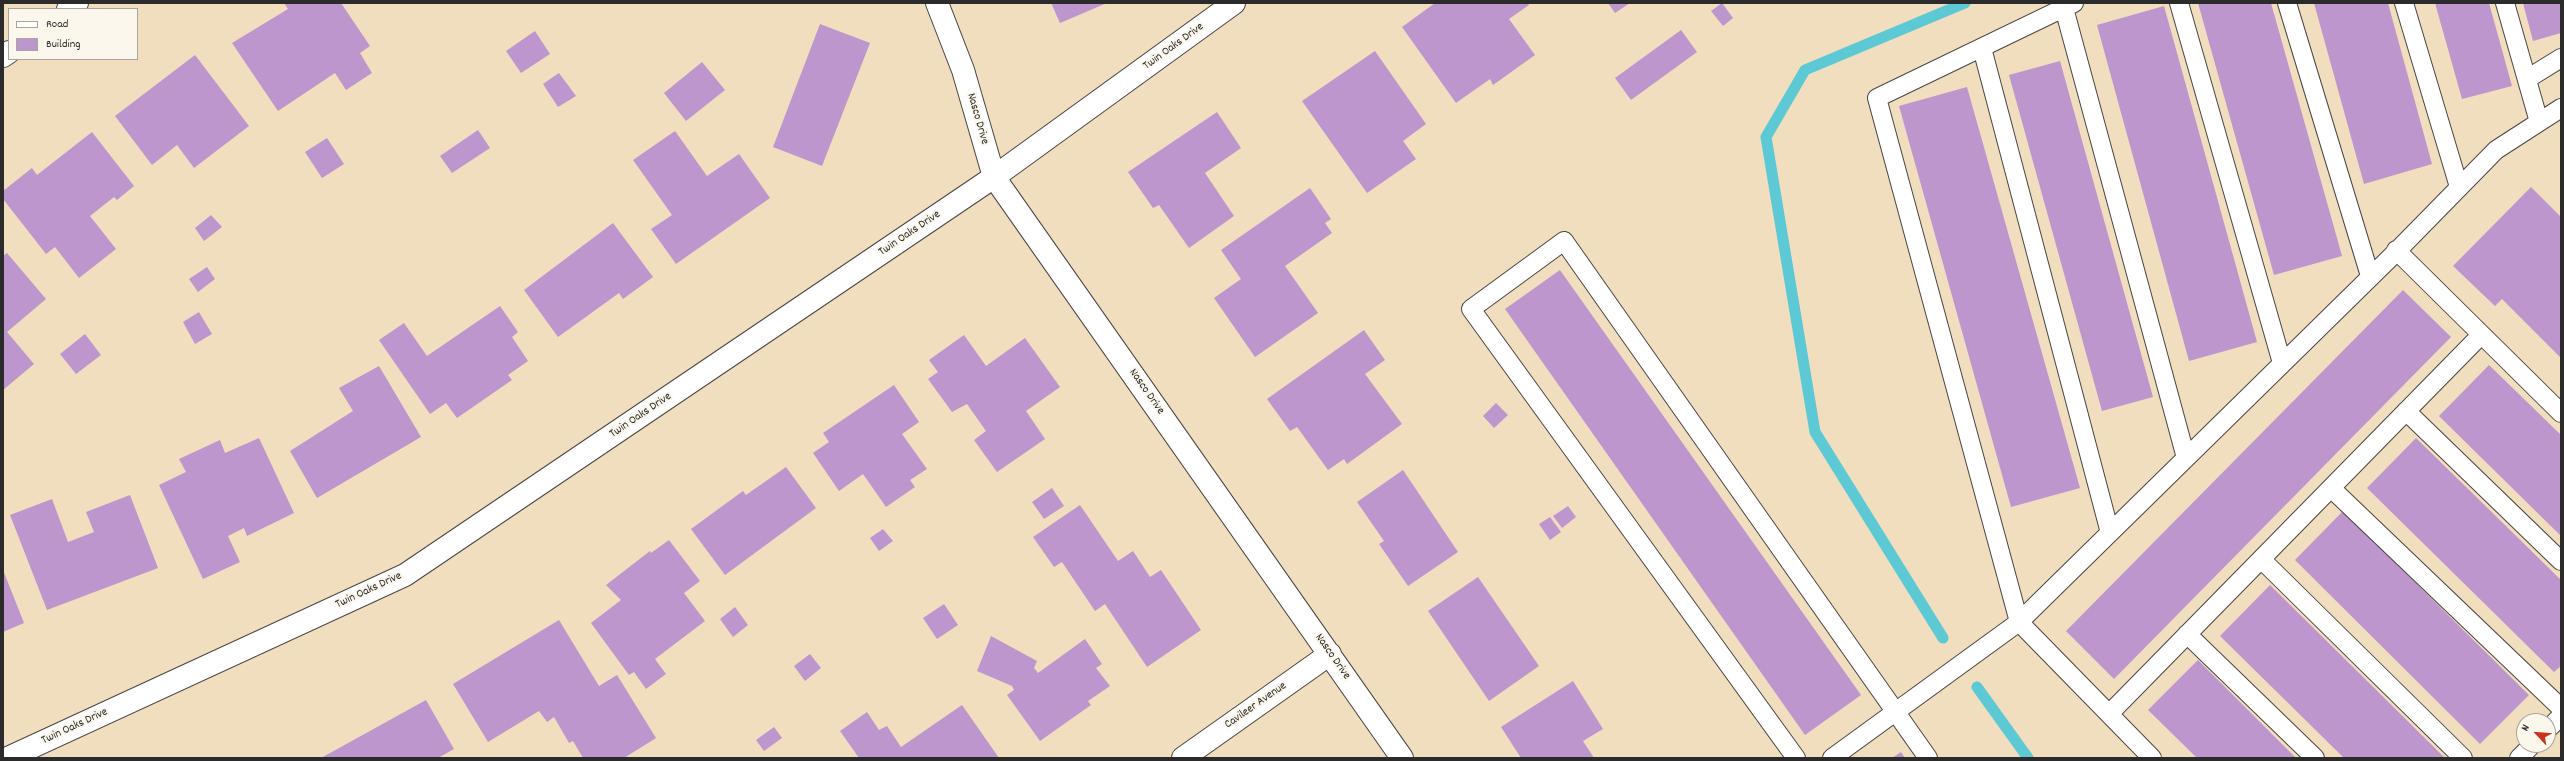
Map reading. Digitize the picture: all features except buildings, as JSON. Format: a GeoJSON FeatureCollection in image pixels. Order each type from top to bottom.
{"type":"FeatureCollection","features":[{"type":"Feature","properties":{"kind":"street","name":"Nasco Drive"},"geometry":{"type":"LineString","coordinates":[[937,3],[963,70],[994,177],[1402,758]]}},
{"type":"Feature","properties":{"kind":"street","name":"Twin Oaks Drive"},"geometry":{"type":"LineString","coordinates":[[8,758],[405,575],[994,177],[1234,3]]}},
{"type":"Feature","properties":{"kind":"street","name":"Cavileer Avenue"},"geometry":{"type":"LineString","coordinates":[[1183,758],[1330,654]]}},
{"type":"Feature","properties":{"kind":"lane"},"geometry":{"type":"LineString","coordinates":[[2179,3],[2282,363]]}},
{"type":"Feature","properties":{"kind":"lane"},"geometry":{"type":"LineString","coordinates":[[2287,3],[2370,276]]}},
{"type":"Feature","properties":{"kind":"lane"},"geometry":{"type":"LineString","coordinates":[[2404,3],[2459,186]]}},
{"type":"Feature","properties":{"kind":"lane"},"geometry":{"type":"LineString","coordinates":[[2505,3],[2539,122]]}},
{"type":"Feature","properties":{"kind":"lane"},"geometry":{"type":"LineString","coordinates":[[2152,758],[2019,622],[1877,98],[2069,6],[2186,458]]}},
{"type":"Feature","properties":{"kind":"lane"},"geometry":{"type":"LineString","coordinates":[[1982,48],[2110,533]]}},
{"type":"Feature","properties":{"kind":"lane"},"geometry":{"type":"LineString","coordinates":[[2527,79],[2561,58]]}},
{"type":"Feature","properties":{"kind":"lane"},"geometry":{"type":"LineString","coordinates":[[1832,758],[2019,622],[2496,150],[2561,108]]}},
{"type":"Feature","properties":{"kind":"lane"},"geometry":{"type":"LineString","coordinates":[[1796,758],[1471,309],[1564,242],[1896,710],[1928,758]]}},
{"type":"Feature","properties":{"kind":"lane"},"geometry":{"type":"LineString","coordinates":[[2396,250],[2561,413]]}},
{"type":"Feature","properties":{"kind":"lane"},"geometry":{"type":"LineString","coordinates":[[2109,714],[2481,335]]}},
{"type":"Feature","properties":{"kind":"lane"},"geometry":{"type":"LineString","coordinates":[[2406,412],[2561,561]]}},
{"type":"Feature","properties":{"kind":"lane"},"geometry":{"type":"LineString","coordinates":[[2331,488],[2561,708]]}},
{"type":"Feature","properties":{"kind":"lane"},"geometry":{"type":"LineString","coordinates":[[2261,559],[2463,758]]}},
{"type":"Feature","properties":{"kind":"lane"},"geometry":{"type":"LineString","coordinates":[[2187,634],[2315,758]]}},
{"type":"Feature","properties":{"kind":"waterway"},"geometry":{"type":"LineString","coordinates":[[1943,638],[1815,432],[1766,137],[1805,70],[1965,3]]}},
{"type":"Feature","properties":{"kind":"waterway"},"geometry":{"type":"LineString","coordinates":[[1977,687],[2028,758]]}}]}
